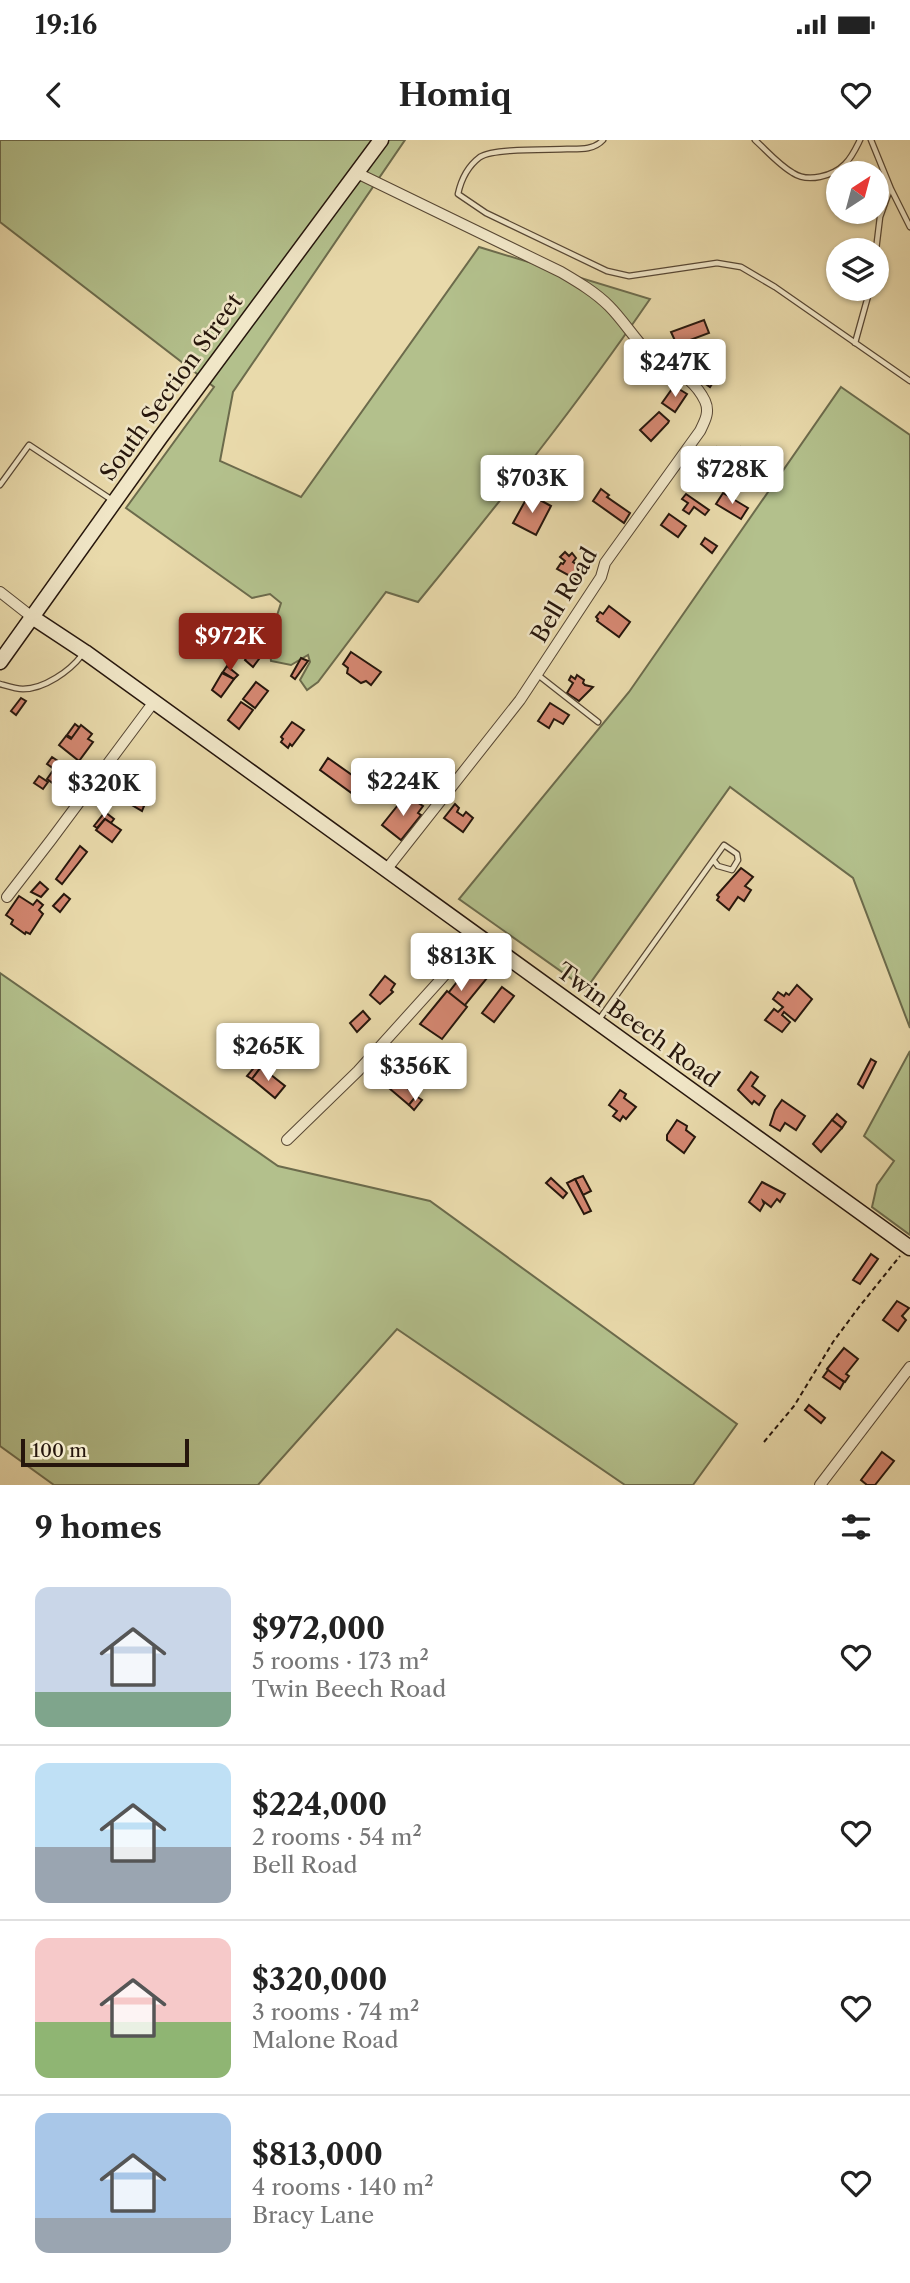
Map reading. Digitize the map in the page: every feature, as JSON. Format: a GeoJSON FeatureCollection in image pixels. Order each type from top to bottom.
{"type":"FeatureCollection","features":[{"type":"Feature","properties":{"kind":"street","name":"South Section Street"},"geometry":{"type":"LineString","coordinates":[[0,662],[160,438],[381,140]]}},
{"type":"Feature","properties":{"kind":"street","name":"Bell Road"},"geometry":{"type":"LineString","coordinates":[[357,173],[549,266],[590,290],[608,305],[646,350],[685,376],[699,392],[707,407],[707,416],[700,431],[605,563],[601,577],[538,675],[386,870]]}},
{"type":"Feature","properties":{"kind":"street","name":"Twin Beech Road"},"geometry":{"type":"LineString","coordinates":[[0,592],[909,1248]]}},
{"type":"Feature","properties":{"kind":"street"},"geometry":{"type":"LineString","coordinates":[[7,897],[153,703]]}},
{"type":"Feature","properties":{"kind":"street"},"geometry":{"type":"LineString","coordinates":[[287,1140],[358,1071],[479,937]]}},
{"type":"Feature","properties":{"kind":"street"},"geometry":{"type":"LineString","coordinates":[[820,1485],[910,1367]]}},
{"type":"Feature","properties":{"kind":"lane"},"geometry":{"type":"LineString","coordinates":[[603,140],[597,146],[583,149],[512,151],[481,156],[461,179],[458,194],[486,213],[607,271],[629,276],[717,263],[741,267],[775,287],[910,381]]}},
{"type":"Feature","properties":{"kind":"lane"},"geometry":{"type":"LineString","coordinates":[[755,140],[793,173],[802,177],[828,174],[839,169],[846,163],[860,140]]}},
{"type":"Feature","properties":{"kind":"lane"},"geometry":{"type":"LineString","coordinates":[[871,140],[910,227]]}},
{"type":"Feature","properties":{"kind":"lane"},"geometry":{"type":"LineString","coordinates":[[877,238],[880,217],[891,189]]}},
{"type":"Feature","properties":{"kind":"lane"},"geometry":{"type":"LineString","coordinates":[[855,343],[867,301]]}},
{"type":"Feature","properties":{"kind":"lane"},"geometry":{"type":"LineString","coordinates":[[0,485],[29,445],[116,502]]}},
{"type":"Feature","properties":{"kind":"lane"},"geometry":{"type":"LineString","coordinates":[[0,684],[24,689],[43,684],[70,667],[85,652]]}},
{"type":"Feature","properties":{"kind":"lane"},"geometry":{"type":"LineString","coordinates":[[538,675],[598,722]]}},
{"type":"Feature","properties":{"kind":"lane"},"geometry":{"type":"LineString","coordinates":[[597,1023],[724,845],[737,854],[738,860],[732,870],[718,866],[714,861]]}},
{"type":"Feature","properties":{"kind":"path"},"geometry":{"type":"LineString","coordinates":[[764,1442],[794,1406],[833,1342],[859,1307],[909,1248]]}},
{"type":"Feature","properties":{"kind":"green space"},"geometry":{"type":"Polygon","coordinates":[[[0,140],[405,140],[233,392],[220,461],[301,497],[479,247],[650,299],[537,453],[418,602],[386,592],[318,682],[307,690],[300,680],[310,662],[308,655],[291,665],[271,661],[269,640],[281,603],[270,594],[252,598],[126,508],[214,387],[0,222],[0,140]]]}},
{"type":"Feature","properties":{"kind":"green space"},"geometry":{"type":"Polygon","coordinates":[[[841,387],[910,435],[910,1028],[853,878],[730,787],[586,989],[459,899],[629,692],[841,387]]]}},
{"type":"Feature","properties":{"kind":"green space"},"geometry":{"type":"Polygon","coordinates":[[[0,973],[278,1166],[430,1201],[737,1424],[693,1485],[625,1485],[397,1329],[258,1485],[54,1485],[0,1446],[0,973]]]}},
{"type":"Feature","properties":{"kind":"green space"},"geometry":{"type":"Polygon","coordinates":[[[910,1051],[910,1235],[872,1207],[877,1185],[894,1161],[864,1136],[910,1051]]]}},
{"type":"Feature","properties":{"kind":"building"},"geometry":{"type":"Polygon","coordinates":[[[704,320],[709,333],[677,345],[671,332],[704,320]]]}},
{"type":"Feature","properties":{"kind":"building"},"geometry":{"type":"Polygon","coordinates":[[[708,360],[722,369],[710,387],[696,377],[708,360]]]}},
{"type":"Feature","properties":{"kind":"building"},"geometry":{"type":"Polygon","coordinates":[[[674,386],[687,394],[675,412],[662,403],[674,386]]]}},
{"type":"Feature","properties":{"kind":"building"},"geometry":{"type":"Polygon","coordinates":[[[659,412],[669,421],[651,441],[640,430],[659,412]]]}},
{"type":"Feature","properties":{"kind":"building"},"geometry":{"type":"Polygon","coordinates":[[[717,447],[727,454],[721,463],[710,456],[717,447]]]}},
{"type":"Feature","properties":{"kind":"building"},"geometry":{"type":"Polygon","coordinates":[[[741,447],[748,451],[734,474],[726,469],[741,447]]]}},
{"type":"Feature","properties":{"kind":"building"},"geometry":{"type":"Polygon","coordinates":[[[601,489],[609,495],[607,497],[630,513],[624,523],[593,501],[601,489]]]}},
{"type":"Feature","properties":{"kind":"building"},"geometry":{"type":"Polygon","coordinates":[[[723,493],[748,508],[741,519],[716,504],[723,493]]]}},
{"type":"Feature","properties":{"kind":"building"},"geometry":{"type":"Polygon","coordinates":[[[529,494],[551,506],[536,535],[513,523],[529,494]]]}},
{"type":"Feature","properties":{"kind":"building"},"geometry":{"type":"Polygon","coordinates":[[[686,494],[709,510],[705,515],[694,507],[689,514],[683,510],[688,503],[682,499],[686,494]]]}},
{"type":"Feature","properties":{"kind":"building"},"geometry":{"type":"Polygon","coordinates":[[[669,514],[686,526],[678,537],[661,525],[669,514]]]}},
{"type":"Feature","properties":{"kind":"building"},"geometry":{"type":"Polygon","coordinates":[[[705,538],[717,546],[712,553],[701,544],[705,538]]]}},
{"type":"Feature","properties":{"kind":"building"},"geometry":{"type":"Polygon","coordinates":[[[565,552],[569,556],[572,553],[576,558],[573,562],[584,570],[579,581],[557,569],[565,561],[560,557],[565,552]]]}},
{"type":"Feature","properties":{"kind":"building"},"geometry":{"type":"Polygon","coordinates":[[[609,606],[630,622],[619,637],[597,621],[596,617],[600,612],[603,614],[609,606]]]}},
{"type":"Feature","properties":{"kind":"building"},"geometry":{"type":"Polygon","coordinates":[[[252,649],[262,655],[253,667],[245,660],[252,649]]]}},
{"type":"Feature","properties":{"kind":"building"},"geometry":{"type":"Polygon","coordinates":[[[351,652],[381,672],[371,685],[366,681],[361,683],[347,673],[348,668],[343,664],[351,652]]]}},
{"type":"Feature","properties":{"kind":"building"},"geometry":{"type":"Polygon","coordinates":[[[301,658],[308,661],[295,679],[291,676],[301,658]]]}},
{"type":"Feature","properties":{"kind":"building"},"geometry":{"type":"Polygon","coordinates":[[[227,666],[238,675],[234,679],[223,672],[227,666]]]}},
{"type":"Feature","properties":{"kind":"building"},"geometry":{"type":"Polygon","coordinates":[[[222,673],[234,679],[221,697],[212,690],[222,673]]]}},
{"type":"Feature","properties":{"kind":"building"},"geometry":{"type":"Polygon","coordinates":[[[577,675],[584,680],[585,685],[593,687],[579,701],[567,693],[573,683],[569,680],[571,676],[575,679],[577,675]]]}},
{"type":"Feature","properties":{"kind":"building"},"geometry":{"type":"Polygon","coordinates":[[[256,682],[268,691],[255,708],[243,699],[256,682]]]}},
{"type":"Feature","properties":{"kind":"building"},"geometry":{"type":"Polygon","coordinates":[[[21,698],[26,701],[16,715],[11,711],[21,698]]]}},
{"type":"Feature","properties":{"kind":"building"},"geometry":{"type":"Polygon","coordinates":[[[241,702],[253,710],[239,729],[228,720],[241,702]]]}},
{"type":"Feature","properties":{"kind":"building"},"geometry":{"type":"Polygon","coordinates":[[[550,703],[569,715],[563,724],[554,719],[549,728],[538,721],[550,703]]]}},
{"type":"Feature","properties":{"kind":"building"},"geometry":{"type":"Polygon","coordinates":[[[292,722],[304,730],[288,748],[281,742],[281,737],[292,722]]]}},
{"type":"Feature","properties":{"kind":"building"},"geometry":{"type":"Polygon","coordinates":[[[75,724],[80,728],[72,738],[67,735],[75,724]]]}},
{"type":"Feature","properties":{"kind":"building"},"geometry":{"type":"Polygon","coordinates":[[[81,725],[92,734],[88,739],[93,742],[79,761],[59,745],[66,736],[71,739],[81,725]]]}},
{"type":"Feature","properties":{"kind":"building"},"geometry":{"type":"Polygon","coordinates":[[[52,757],[70,769],[58,787],[47,779],[54,769],[47,764],[52,757]]]}},
{"type":"Feature","properties":{"kind":"building"},"geometry":{"type":"Polygon","coordinates":[[[328,758],[366,785],[357,797],[320,770],[328,758]]]}},
{"type":"Feature","properties":{"kind":"building"},"geometry":{"type":"Polygon","coordinates":[[[117,761],[137,771],[128,789],[109,778],[117,761]]]}},
{"type":"Feature","properties":{"kind":"building"},"geometry":{"type":"Polygon","coordinates":[[[39,776],[48,782],[43,789],[34,783],[39,776]]]}},
{"type":"Feature","properties":{"kind":"building"},"geometry":{"type":"Polygon","coordinates":[[[108,783],[144,806],[142,811],[105,789],[108,783]]]}},
{"type":"Feature","properties":{"kind":"building"},"geometry":{"type":"Polygon","coordinates":[[[131,783],[151,794],[144,806],[125,795],[131,783]]]}},
{"type":"Feature","properties":{"kind":"building"},"geometry":{"type":"Polygon","coordinates":[[[412,799],[423,806],[418,813],[421,815],[401,840],[382,825],[402,800],[407,805],[412,799]]]}},
{"type":"Feature","properties":{"kind":"building"},"geometry":{"type":"Polygon","coordinates":[[[455,804],[459,808],[457,812],[463,816],[466,812],[473,818],[463,832],[444,818],[455,804]]]}},
{"type":"Feature","properties":{"kind":"building"},"geometry":{"type":"Polygon","coordinates":[[[105,812],[114,819],[111,823],[105,819],[97,828],[94,826],[105,812]]]}},
{"type":"Feature","properties":{"kind":"building"},"geometry":{"type":"Polygon","coordinates":[[[105,819],[121,830],[112,842],[96,830],[105,819]]]}},
{"type":"Feature","properties":{"kind":"building"},"geometry":{"type":"Polygon","coordinates":[[[80,846],[87,852],[62,884],[56,879],[80,846]]]}},
{"type":"Feature","properties":{"kind":"building"},"geometry":{"type":"Polygon","coordinates":[[[741,868],[753,877],[745,886],[751,890],[744,901],[738,897],[729,910],[717,900],[717,895],[741,868]]]}},
{"type":"Feature","properties":{"kind":"building"},"geometry":{"type":"Polygon","coordinates":[[[40,882],[48,889],[41,897],[31,892],[40,882]]]}},
{"type":"Feature","properties":{"kind":"building"},"geometry":{"type":"Polygon","coordinates":[[[64,894],[70,899],[60,912],[53,906],[64,894]]]}},
{"type":"Feature","properties":{"kind":"building"},"geometry":{"type":"Polygon","coordinates":[[[19,896],[33,905],[37,900],[43,905],[39,910],[43,914],[30,934],[25,934],[11,924],[13,920],[6,915],[19,896]]]}},
{"type":"Feature","properties":{"kind":"building"},"geometry":{"type":"Polygon","coordinates":[[[475,959],[492,972],[447,1027],[431,1015],[475,959]]]}},
{"type":"Feature","properties":{"kind":"building"},"geometry":{"type":"Polygon","coordinates":[[[385,976],[395,984],[391,990],[393,992],[380,1004],[370,995],[385,976]]]}},
{"type":"Feature","properties":{"kind":"building"},"geometry":{"type":"Polygon","coordinates":[[[797,985],[812,999],[795,1021],[784,1012],[782,1015],[790,1022],[782,1032],[765,1020],[774,1009],[778,1012],[783,1007],[773,999],[778,992],[784,996],[786,993],[789,995],[797,985]]]}},
{"type":"Feature","properties":{"kind":"building"},"geometry":{"type":"Polygon","coordinates":[[[502,987],[514,996],[494,1022],[482,1013],[502,987]]]}},
{"type":"Feature","properties":{"kind":"building"},"geometry":{"type":"Polygon","coordinates":[[[447,991],[467,1007],[442,1039],[420,1024],[447,991]]]}},
{"type":"Feature","properties":{"kind":"building"},"geometry":{"type":"Polygon","coordinates":[[[363,1011],[370,1019],[357,1032],[350,1023],[363,1011]]]}},
{"type":"Feature","properties":{"kind":"building"},"geometry":{"type":"Polygon","coordinates":[[[871,1059],[876,1062],[863,1088],[858,1084],[871,1059]]]}},
{"type":"Feature","properties":{"kind":"building"},"geometry":{"type":"Polygon","coordinates":[[[403,1061],[415,1071],[405,1086],[416,1096],[409,1105],[383,1083],[396,1064],[398,1066],[403,1061]]]}},
{"type":"Feature","properties":{"kind":"building"},"geometry":{"type":"Polygon","coordinates":[[[257,1064],[261,1067],[252,1079],[247,1076],[257,1064]]]}},
{"type":"Feature","properties":{"kind":"building"},"geometry":{"type":"Polygon","coordinates":[[[261,1067],[285,1086],[275,1098],[252,1079],[261,1067]]]}},
{"type":"Feature","properties":{"kind":"building"},"geometry":{"type":"Polygon","coordinates":[[[751,1072],[758,1077],[752,1086],[765,1096],[759,1105],[754,1101],[752,1104],[738,1090],[751,1072]]]}},
{"type":"Feature","properties":{"kind":"building"},"geometry":{"type":"Polygon","coordinates":[[[620,1090],[626,1094],[624,1098],[636,1107],[626,1119],[623,1116],[620,1121],[613,1116],[617,1111],[609,1105],[620,1090]]]}},
{"type":"Feature","properties":{"kind":"building"},"geometry":{"type":"Polygon","coordinates":[[[416,1096],[422,1100],[414,1110],[409,1105],[416,1096]]]}},
{"type":"Feature","properties":{"kind":"building"},"geometry":{"type":"Polygon","coordinates":[[[782,1100],[805,1116],[796,1130],[785,1123],[780,1131],[770,1125],[782,1100]]]}},
{"type":"Feature","properties":{"kind":"building"},"geometry":{"type":"Polygon","coordinates":[[[837,1114],[846,1122],[842,1128],[832,1120],[837,1114]]]}},
{"type":"Feature","properties":{"kind":"building"},"geometry":{"type":"Polygon","coordinates":[[[677,1120],[687,1126],[686,1130],[695,1137],[684,1153],[667,1140],[667,1135],[677,1120]]]}},
{"type":"Feature","properties":{"kind":"building"},"geometry":{"type":"Polygon","coordinates":[[[832,1120],[842,1128],[821,1152],[813,1144],[832,1120]]]}},
{"type":"Feature","properties":{"kind":"building"},"geometry":{"type":"Polygon","coordinates":[[[583,1176],[591,1191],[583,1195],[575,1179],[583,1176]]]}},
{"type":"Feature","properties":{"kind":"building"},"geometry":{"type":"Polygon","coordinates":[[[551,1178],[567,1193],[563,1198],[546,1183],[551,1178]]]}},
{"type":"Feature","properties":{"kind":"building"},"geometry":{"type":"Polygon","coordinates":[[[575,1179],[591,1211],[584,1214],[567,1183],[575,1179]]]}},
{"type":"Feature","properties":{"kind":"building"},"geometry":{"type":"Polygon","coordinates":[[[762,1182],[785,1194],[780,1202],[777,1199],[771,1207],[763,1201],[760,1211],[749,1202],[762,1182]]]}},
{"type":"Feature","properties":{"kind":"building"},"geometry":{"type":"Polygon","coordinates":[[[871,1254],[878,1259],[860,1284],[853,1280],[871,1254]]]}},
{"type":"Feature","properties":{"kind":"building"},"geometry":{"type":"Polygon","coordinates":[[[897,1301],[909,1308],[902,1316],[906,1320],[898,1331],[883,1320],[897,1301]]]}},
{"type":"Feature","properties":{"kind":"building"},"geometry":{"type":"Polygon","coordinates":[[[844,1348],[858,1359],[846,1374],[849,1376],[845,1382],[827,1369],[844,1348]]]}},
{"type":"Feature","properties":{"kind":"building"},"geometry":{"type":"Polygon","coordinates":[[[828,1370],[844,1382],[840,1389],[823,1377],[828,1370]]]}},
{"type":"Feature","properties":{"kind":"building"},"geometry":{"type":"Polygon","coordinates":[[[809,1405],[825,1418],[821,1423],[805,1410],[809,1405]]]}},
{"type":"Feature","properties":{"kind":"building"},"geometry":{"type":"Polygon","coordinates":[[[882,1452],[894,1461],[875,1485],[867,1485],[861,1480],[882,1452]]]}}]}
